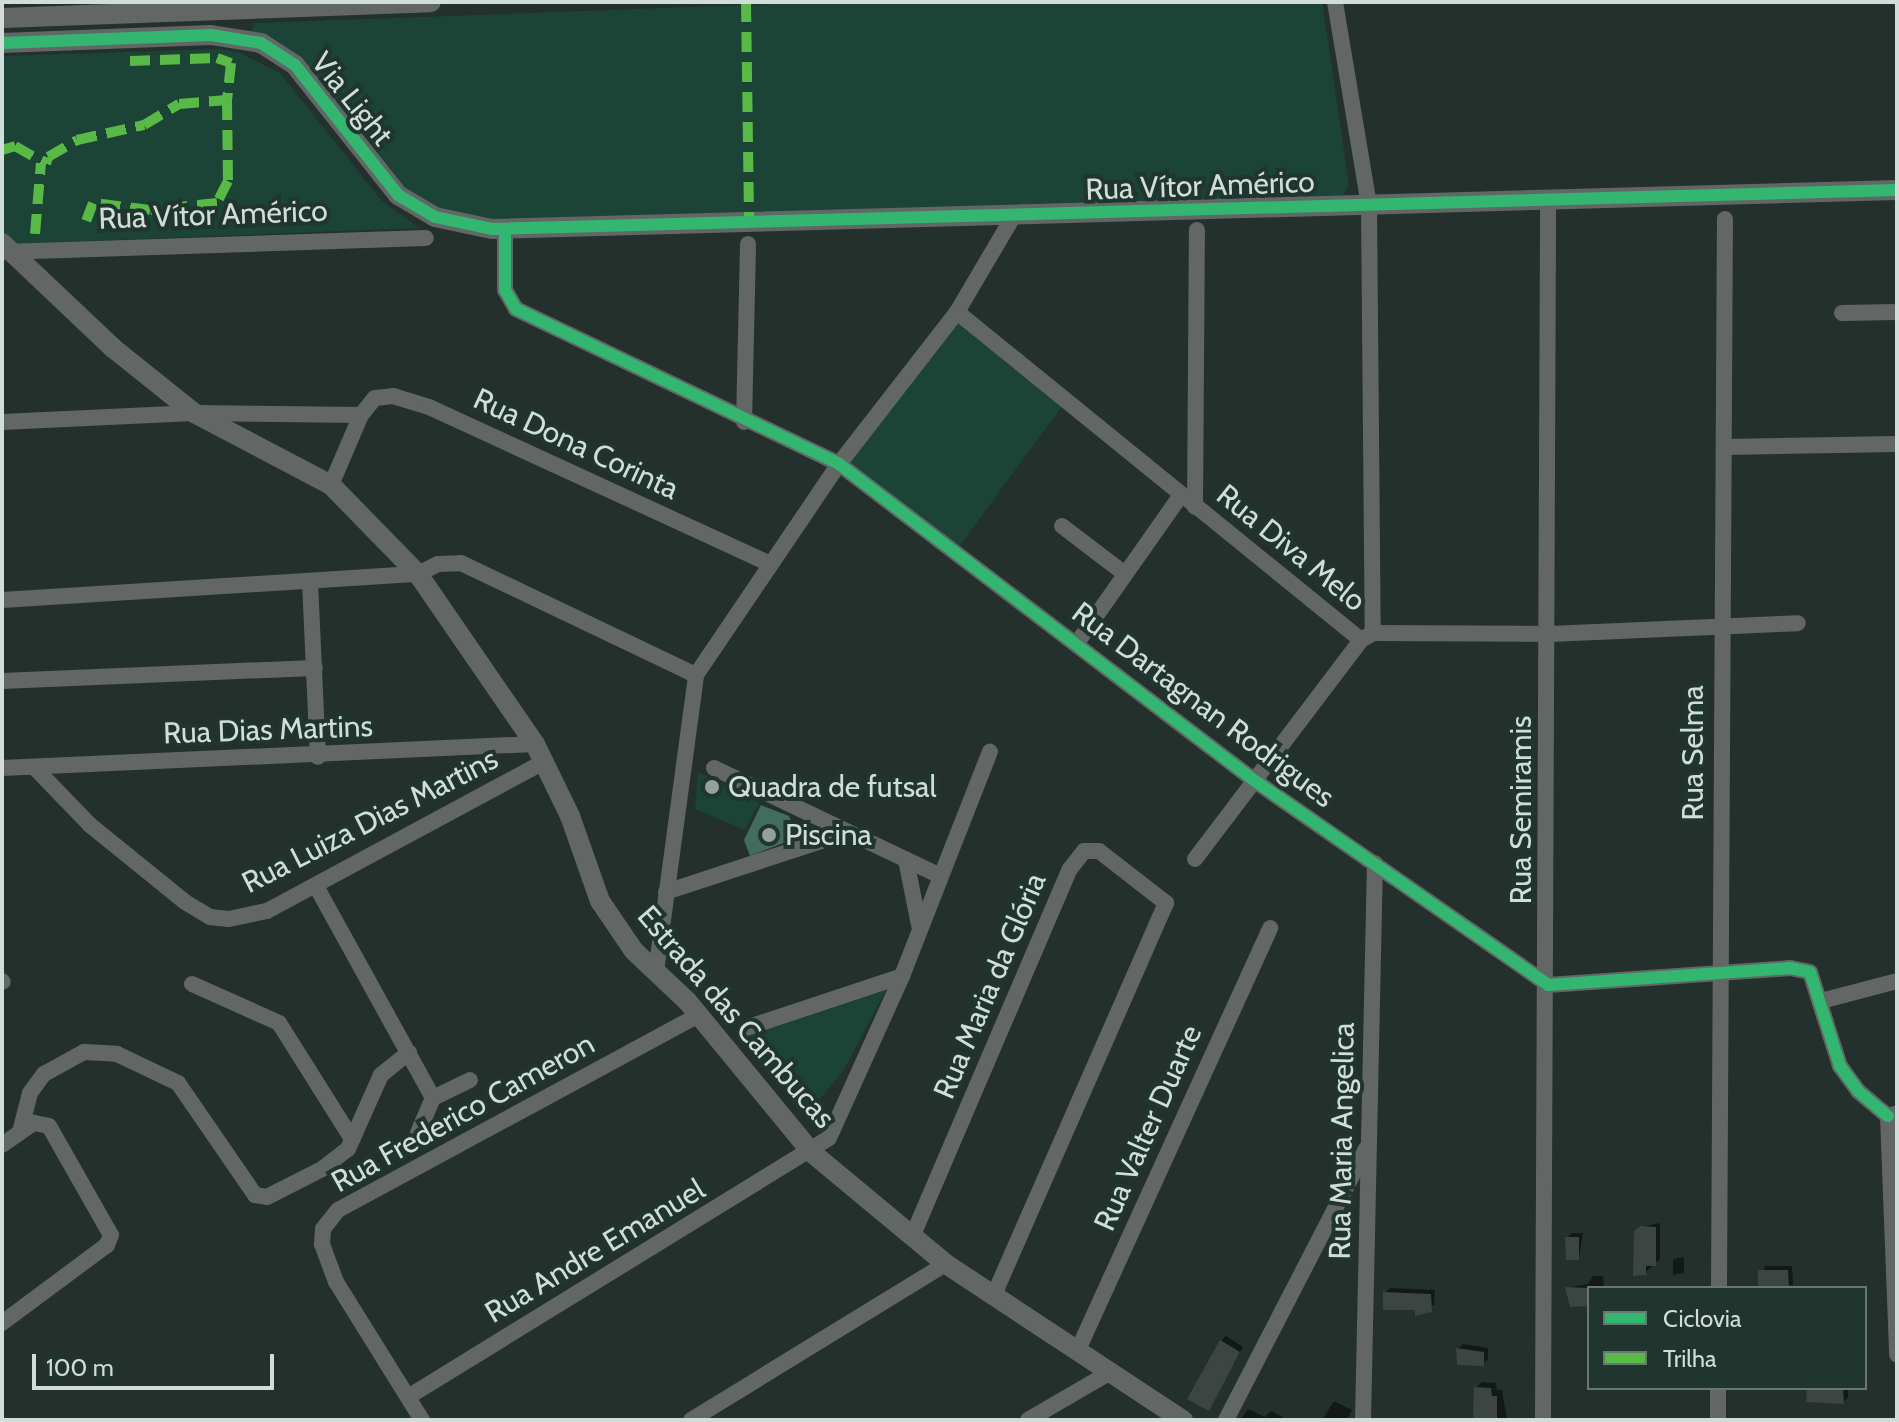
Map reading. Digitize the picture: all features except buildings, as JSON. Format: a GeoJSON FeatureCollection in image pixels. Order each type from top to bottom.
{"type":"FeatureCollection","features":[{"type":"Feature","properties":{"kind":"street","name":"Via Light"},"geometry":{"type":"LineString","coordinates":[[2,18],[431,2]]}},
{"type":"Feature","properties":{"kind":"street"},"geometry":{"type":"LineString","coordinates":[[1195,859],[1367,637],[1369,206],[1335,2]]}},
{"type":"Feature","properties":{"kind":"street","name":"Via Light"},"geometry":{"type":"LineString","coordinates":[[2,43],[211,35],[261,43],[295,65],[398,195],[446,221],[505,230]]}},
{"type":"Feature","properties":{"kind":"street","name":"Rua Vítor Américo"},"geometry":{"type":"LineString","coordinates":[[505,230],[1897,190]]}},
{"type":"Feature","properties":{"kind":"street","name":"Rua Semiramis"},"geometry":{"type":"LineString","coordinates":[[1543,1420],[1550,634],[1548,201]]}},
{"type":"Feature","properties":{"kind":"street"},"geometry":{"type":"LineString","coordinates":[[656,972],[696,675],[839,464],[957,312],[1013,217]]}},
{"type":"Feature","properties":{"kind":"street","name":"Rua Selma"},"geometry":{"type":"LineString","coordinates":[[1719,1286],[1725,219]]}},
{"type":"Feature","properties":{"kind":"street","name":"Rua Dartagnan Rodrigues"},"geometry":{"type":"LineString","coordinates":[[505,230],[505,290],[516,309],[744,422],[839,464],[1255,781],[1548,985]]}},
{"type":"Feature","properties":{"kind":"street"},"geometry":{"type":"LineString","coordinates":[[1195,507],[1197,230]]}},
{"type":"Feature","properties":{"kind":"street","name":"Rua Vítor Américo"},"geometry":{"type":"LineString","coordinates":[[5,249],[426,238]]}},
{"type":"Feature","properties":{"kind":"street"},"geometry":{"type":"LineString","coordinates":[[744,422],[748,244]]}},
{"type":"Feature","properties":{"kind":"street","name":"Estrada das Cambucas"},"geometry":{"type":"LineString","coordinates":[[5,249],[113,348],[194,413],[331,485],[418,574],[540,753],[570,816],[600,901],[634,951],[699,1015],[811,1152],[946,1264],[1107,1374],[1183,1420]]}},
{"type":"Feature","properties":{"kind":"street","name":"Rua Diva Melo"},"geometry":{"type":"LineString","coordinates":[[957,312],[1195,507],[1367,637],[1550,634],[1798,623]]}},
{"type":"Feature","properties":{"kind":"street"},"geometry":{"type":"LineString","coordinates":[[1842,313],[1897,312]]}},
{"type":"Feature","properties":{"kind":"street","name":"Rua Dona Corinta"},"geometry":{"type":"LineString","coordinates":[[2,422],[194,413],[361,415],[382,396],[409,399],[771,564]]}},
{"type":"Feature","properties":{"kind":"street"},"geometry":{"type":"LineString","coordinates":[[331,485],[361,415]]}},
{"type":"Feature","properties":{"kind":"street"},"geometry":{"type":"LineString","coordinates":[[1724,447],[1897,444]]}},
{"type":"Feature","properties":{"kind":"street"},"geometry":{"type":"LineString","coordinates":[[1077,643],[1181,495]]}},
{"type":"Feature","properties":{"kind":"street"},"geometry":{"type":"LineString","coordinates":[[1062,526],[1125,574]]}},
{"type":"Feature","properties":{"kind":"street"},"geometry":{"type":"LineString","coordinates":[[2,600],[418,574],[438,564],[461,563],[696,675]]}},
{"type":"Feature","properties":{"kind":"street"},"geometry":{"type":"LineString","coordinates":[[310,582],[318,757]]}},
{"type":"Feature","properties":{"kind":"street"},"geometry":{"type":"LineString","coordinates":[[2,681],[315,668]]}},
{"type":"Feature","properties":{"kind":"street","name":"Rua Andre Emanuel"},"geometry":{"type":"LineString","coordinates":[[408,1397],[811,1152],[829,1138],[902,976],[938,875],[990,752]]}},
{"type":"Feature","properties":{"kind":"street","name":"Rua Dias Martins"},"geometry":{"type":"LineString","coordinates":[[2,768],[540,753]]}},
{"type":"Feature","properties":{"kind":"street","name":"Rua Luiza Dias Martins"},"geometry":{"type":"LineString","coordinates":[[34,767],[90,825],[210,917],[259,914],[316,886],[540,753]]}},
{"type":"Feature","properties":{"kind":"street"},"geometry":{"type":"LineString","coordinates":[[714,768],[938,875]]}},
{"type":"Feature","properties":{"kind":"street"},"geometry":{"type":"LineString","coordinates":[[666,892],[848,832]]}},
{"type":"Feature","properties":{"kind":"street","name":"Rua Maria da Glória"},"geometry":{"type":"LineString","coordinates":[[912,1237],[1077,858],[1084,851],[1099,851],[1166,903],[994,1295]]}},
{"type":"Feature","properties":{"kind":"street"},"geometry":{"type":"LineString","coordinates":[[906,860],[920,926]]}},
{"type":"Feature","properties":{"kind":"street","name":"Rua Maria Angelica"},"geometry":{"type":"LineString","coordinates":[[1363,1420],[1375,863]]}},
{"type":"Feature","properties":{"kind":"street"},"geometry":{"type":"LineString","coordinates":[[316,886],[433,1098]]}},
{"type":"Feature","properties":{"kind":"street","name":"Rua Valter Duarte"},"geometry":{"type":"LineString","coordinates":[[1077,1352],[1270,928]]}},
{"type":"Feature","properties":{"kind":"street"},"geometry":{"type":"LineString","coordinates":[[1548,985],[1801,969],[1814,976],[1840,1066],[1858,1091],[1892,1115],[1897,1355]]}},
{"type":"Feature","properties":{"kind":"street"},"geometry":{"type":"LineString","coordinates":[[746,1028],[902,976]]}},
{"type":"Feature","properties":{"kind":"street"},"geometry":{"type":"LineString","coordinates":[[1821,1001],[1897,981]]}},
{"type":"Feature","properties":{"kind":"street"},"geometry":{"type":"LineString","coordinates":[[192,984],[279,1023],[352,1139]]}},
{"type":"Feature","properties":{"kind":"street","name":"Rua Frederico Cameron"},"geometry":{"type":"LineString","coordinates":[[422,1420],[336,1282],[322,1244],[323,1229],[338,1210],[699,1015]]}},
{"type":"Feature","properties":{"kind":"street"},"geometry":{"type":"LineString","coordinates":[[20,1132],[30,1093],[44,1074],[62,1060],[103,1051],[178,1083],[259,1198],[322,1169],[352,1139],[381,1075],[409,1052]]}},
{"type":"Feature","properties":{"kind":"street"},"geometry":{"type":"LineString","coordinates":[[418,1133],[433,1098],[470,1080]]}},
{"type":"Feature","properties":{"kind":"street"},"geometry":{"type":"LineString","coordinates":[[2,1145],[34,1123],[49,1126],[111,1235],[107,1245],[2,1323]]}},
{"type":"Feature","properties":{"kind":"street"},"geometry":{"type":"LineString","coordinates":[[1226,1420],[1368,1144]]}},
{"type":"Feature","properties":{"kind":"street"},"geometry":{"type":"LineString","coordinates":[[691,1420],[946,1264]]}},
{"type":"Feature","properties":{"kind":"street"},"geometry":{"type":"LineString","coordinates":[[1028,1420],[1107,1374]]}},
{"type":"Feature","properties":{"kind":"street"},"geometry":{"type":"LineString","coordinates":[[1718,1390],[1718,1420]]}},
{"type":"Feature","properties":{"kind":"shaded area"},"geometry":{"type":"Polygon","coordinates":[[[829,2],[1322,2],[1349,184],[1339,203],[468,225],[422,209],[323,90],[251,35],[254,23],[829,2]]]}},
{"type":"Feature","properties":{"kind":"shaded area"},"geometry":{"type":"Polygon","coordinates":[[[217,49],[238,52],[280,73],[381,200],[419,228],[10,244],[2,235],[2,56],[217,49]]]}},
{"type":"Feature","properties":{"kind":"shaded area"},"geometry":{"type":"Polygon","coordinates":[[[957,312],[1066,401],[955,552],[839,464],[957,312]]]}},
{"type":"Feature","properties":{"kind":"shaded area","name":"Quadra de futsal"},"geometry":{"type":"Polygon","coordinates":[[[698,772],[759,803],[745,830],[695,809],[698,772]]]}},
{"type":"Feature","properties":{"kind":"shaded area","name":"Piscina"},"geometry":{"type":"Polygon","coordinates":[[[761,805],[789,816],[794,829],[786,842],[750,856],[744,840],[761,805]]]}},
{"type":"Feature","properties":{"kind":"shaded area"},"geometry":{"type":"Polygon","coordinates":[[[887,988],[844,1070],[806,1115],[748,1040],[752,1029],[887,988]]]}},
{"type":"Feature","properties":{"kind":"marked path"},"geometry":{"type":"LineString","coordinates":[[746,2],[749,225]]}},
{"type":"Feature","properties":{"kind":"marked path"},"geometry":{"type":"LineString","coordinates":[[130,61],[217,58],[231,63],[227,100]]}},
{"type":"Feature","properties":{"kind":"marked path"},"geometry":{"type":"LineString","coordinates":[[2,150],[15,146],[46,164],[48,157],[77,140],[144,125],[179,104],[227,100],[228,181],[217,203],[150,210],[93,203],[86,221]]}},
{"type":"Feature","properties":{"kind":"marked path"},"geometry":{"type":"LineString","coordinates":[[35,234],[41,163]]}},
{"type":"Feature","properties":{"kind":"cycle path"},"geometry":{"type":"LineString","coordinates":[[2,43],[211,35],[261,43],[295,65],[398,195],[435,217],[492,229],[1897,190]]}},
{"type":"Feature","properties":{"kind":"cycle path"},"geometry":{"type":"LineString","coordinates":[[505,230],[505,290],[516,309],[839,464],[1255,781],[1548,985],[1790,968],[1810,972],[1840,1066],[1858,1091],[1888,1116]]}},
{"type":"Feature","properties":{"kind":"place","name":"Quadra de futsal"},"geometry":{"type":"Point","coordinates":[712,787]}},
{"type":"Feature","properties":{"kind":"place","name":"Piscina"},"geometry":{"type":"Point","coordinates":[769,835]}}]}
